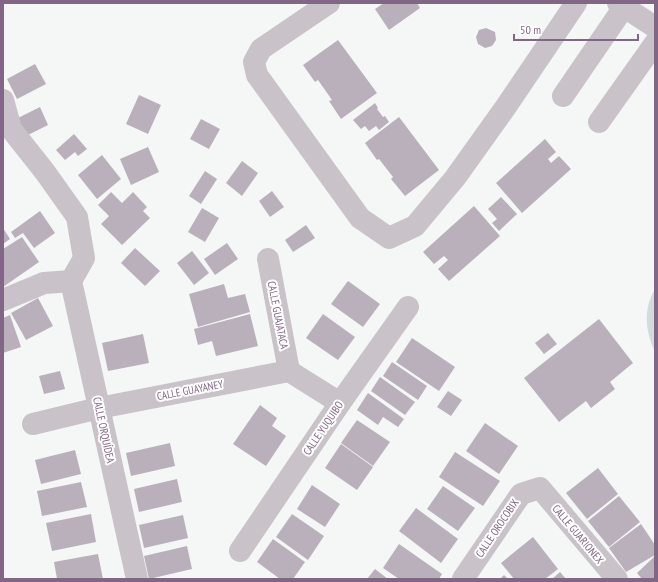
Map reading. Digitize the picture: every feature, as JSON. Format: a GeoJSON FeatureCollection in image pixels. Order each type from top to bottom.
{"type":"FeatureCollection","features":[{"type":"Feature","properties":{"kind":"street"},"geometry":{"type":"LineString","coordinates":[[323,4],[261,49],[254,62],[257,75],[360,218],[389,238],[415,226],[455,178],[505,108],[576,3]]}},
{"type":"Feature","properties":{"kind":"street"},"geometry":{"type":"LineString","coordinates":[[563,96],[621,5],[655,27]]}},
{"type":"Feature","properties":{"kind":"street"},"geometry":{"type":"LineString","coordinates":[[599,122],[655,43]]}},
{"type":"Feature","properties":{"kind":"street"},"geometry":{"type":"LineString","coordinates":[[3,100],[11,129],[45,172],[76,217],[84,258],[71,281],[44,283],[3,300]]}},
{"type":"Feature","properties":{"kind":"street","name":"CALLE GUAJATACA"},"geometry":{"type":"LineString","coordinates":[[268,259],[289,371]]}},
{"type":"Feature","properties":{"kind":"street","name":"CALLE ORQUÍDEA"},"geometry":{"type":"LineString","coordinates":[[71,281],[137,579]]}},
{"type":"Feature","properties":{"kind":"street","name":"CALLE YUQUIBO"},"geometry":{"type":"LineString","coordinates":[[240,550],[340,403],[408,307]]}},
{"type":"Feature","properties":{"kind":"street"},"geometry":{"type":"LineString","coordinates":[[289,371],[340,403]]}},
{"type":"Feature","properties":{"kind":"street","name":"CALLE GUAYANEY"},"geometry":{"type":"LineString","coordinates":[[33,424],[99,408],[289,371]]}},
{"type":"Feature","properties":{"kind":"street","name":"CALLE OROCOBIX"},"geometry":{"type":"LineString","coordinates":[[463,579],[521,494],[540,488]]}},
{"type":"Feature","properties":{"kind":"street","name":"CALLE GUARIONEX"},"geometry":{"type":"LineString","coordinates":[[540,488],[617,579]]}},
{"type":"Feature","properties":{"kind":"shaded area"},"geometry":{"type":"Polygon","coordinates":[[[655,289],[655,352],[647,328],[647,312],[655,289]]]}},
{"type":"Feature","properties":{"kind":"building"},"geometry":{"type":"Polygon","coordinates":[[[384,3],[417,3],[420,8],[389,30],[375,9],[384,3]]]}},
{"type":"Feature","properties":{"kind":"building"},"geometry":{"type":"Polygon","coordinates":[[[486,28],[495,32],[496,40],[492,46],[485,48],[478,44],[476,37],[479,30],[486,28]]]}},
{"type":"Feature","properties":{"kind":"building"},"geometry":{"type":"Polygon","coordinates":[[[338,40],[377,93],[341,119],[329,101],[332,100],[318,80],[315,82],[303,65],[338,40]]]}},
{"type":"Feature","properties":{"kind":"building"},"geometry":{"type":"Polygon","coordinates":[[[35,64],[46,84],[17,99],[7,79],[35,64]]]}},
{"type":"Feature","properties":{"kind":"building"},"geometry":{"type":"Polygon","coordinates":[[[139,95],[161,105],[148,134],[126,124],[139,95]]]}},
{"type":"Feature","properties":{"kind":"building"},"geometry":{"type":"Polygon","coordinates":[[[375,103],[378,108],[377,109],[389,122],[379,130],[376,126],[369,131],[365,126],[361,129],[353,120],[375,103]]]}},
{"type":"Feature","properties":{"kind":"building"},"geometry":{"type":"Polygon","coordinates":[[[40,107],[48,125],[22,138],[14,120],[40,107]]]}},
{"type":"Feature","properties":{"kind":"building"},"geometry":{"type":"Polygon","coordinates":[[[399,117],[439,170],[405,196],[391,179],[393,177],[379,159],[377,160],[365,143],[399,117]]]}},
{"type":"Feature","properties":{"kind":"building"},"geometry":{"type":"Polygon","coordinates":[[[201,119],[220,129],[209,149],[190,139],[201,119]]]}},
{"type":"Feature","properties":{"kind":"building"},"geometry":{"type":"Polygon","coordinates":[[[74,134],[87,149],[78,156],[75,152],[65,160],[56,150],[74,134]]]}},
{"type":"Feature","properties":{"kind":"building"},"geometry":{"type":"Polygon","coordinates":[[[545,139],[556,152],[548,159],[551,163],[559,156],[571,169],[522,213],[496,183],[545,139]]]}},
{"type":"Feature","properties":{"kind":"building"},"geometry":{"type":"Polygon","coordinates":[[[148,147],[159,172],[131,185],[120,159],[148,147]]]}},
{"type":"Feature","properties":{"kind":"building"},"geometry":{"type":"Polygon","coordinates":[[[102,155],[121,179],[97,199],[78,175],[102,155]]]}},
{"type":"Feature","properties":{"kind":"building"},"geometry":{"type":"Polygon","coordinates":[[[242,161],[258,173],[242,196],[226,183],[242,161]]]}},
{"type":"Feature","properties":{"kind":"building"},"geometry":{"type":"Polygon","coordinates":[[[205,171],[217,179],[201,204],[189,196],[205,171]]]}},
{"type":"Feature","properties":{"kind":"building"},"geometry":{"type":"Polygon","coordinates":[[[272,191],[284,207],[270,217],[259,201],[272,191]]]}},
{"type":"Feature","properties":{"kind":"building"},"geometry":{"type":"Polygon","coordinates":[[[111,192],[122,203],[133,192],[147,207],[143,211],[150,218],[122,245],[101,224],[109,216],[98,205],[111,192]]]}},
{"type":"Feature","properties":{"kind":"building"},"geometry":{"type":"Polygon","coordinates":[[[501,197],[517,214],[499,231],[492,223],[497,219],[488,209],[501,197]]]}},
{"type":"Feature","properties":{"kind":"building"},"geometry":{"type":"Polygon","coordinates":[[[474,206],[500,236],[449,281],[438,269],[448,260],[444,256],[434,264],[423,252],[474,206]]]}},
{"type":"Feature","properties":{"kind":"building"},"geometry":{"type":"Polygon","coordinates":[[[202,208],[219,218],[205,242],[188,232],[202,208]]]}},
{"type":"Feature","properties":{"kind":"building"},"geometry":{"type":"Polygon","coordinates":[[[40,211],[55,233],[34,248],[23,233],[15,238],[11,232],[40,211]]]}},
{"type":"Feature","properties":{"kind":"building"},"geometry":{"type":"Polygon","coordinates":[[[306,225],[315,238],[293,252],[285,240],[306,225]]]}},
{"type":"Feature","properties":{"kind":"building"},"geometry":{"type":"Polygon","coordinates":[[[3,228],[10,239],[3,244],[3,228]]]}},
{"type":"Feature","properties":{"kind":"building"},"geometry":{"type":"Polygon","coordinates":[[[22,237],[39,262],[3,287],[3,249],[22,237]]]}},
{"type":"Feature","properties":{"kind":"building"},"geometry":{"type":"Polygon","coordinates":[[[227,243],[238,259],[215,275],[204,259],[227,243]]]}},
{"type":"Feature","properties":{"kind":"building"},"geometry":{"type":"Polygon","coordinates":[[[135,248],[160,271],[145,286],[121,263],[135,248]]]}},
{"type":"Feature","properties":{"kind":"building"},"geometry":{"type":"Polygon","coordinates":[[[192,251],[209,273],[194,285],[177,263],[192,251]]]}},
{"type":"Feature","properties":{"kind":"building"},"geometry":{"type":"Polygon","coordinates":[[[348,281],[380,304],[363,327],[331,304],[348,281]]]}},
{"type":"Feature","properties":{"kind":"building"},"geometry":{"type":"Polygon","coordinates":[[[224,284],[228,298],[245,294],[250,312],[198,327],[189,294],[224,284]]]}},
{"type":"Feature","properties":{"kind":"building"},"geometry":{"type":"Polygon","coordinates":[[[38,298],[53,326],[26,340],[11,313],[38,298]]]}},
{"type":"Feature","properties":{"kind":"building"},"geometry":{"type":"Polygon","coordinates":[[[250,314],[258,346],[216,356],[212,341],[198,345],[194,329],[250,314]]]}},
{"type":"Feature","properties":{"kind":"building"},"geometry":{"type":"Polygon","coordinates":[[[323,314],[355,337],[338,360],[306,338],[323,314]]]}},
{"type":"Feature","properties":{"kind":"building"},"geometry":{"type":"Polygon","coordinates":[[[10,315],[21,347],[3,353],[3,318],[10,315]]]}},
{"type":"Feature","properties":{"kind":"building"},"geometry":{"type":"Polygon","coordinates":[[[599,319],[633,363],[610,382],[615,389],[591,408],[586,401],[559,422],[524,378],[599,319]]]}},
{"type":"Feature","properties":{"kind":"building"},"geometry":{"type":"Polygon","coordinates":[[[548,333],[557,344],[544,354],[535,343],[548,333]]]}},
{"type":"Feature","properties":{"kind":"building"},"geometry":{"type":"Polygon","coordinates":[[[143,334],[149,363],[108,371],[102,343],[143,334]]]}},
{"type":"Feature","properties":{"kind":"building"},"geometry":{"type":"Polygon","coordinates":[[[412,338],[455,367],[439,391],[396,362],[412,338]]]}},
{"type":"Feature","properties":{"kind":"building"},"geometry":{"type":"Polygon","coordinates":[[[392,362],[427,386],[418,400],[383,376],[392,362]]]}},
{"type":"Feature","properties":{"kind":"building"},"geometry":{"type":"Polygon","coordinates":[[[60,371],[65,389],[44,394],[39,376],[60,371]]]}},
{"type":"Feature","properties":{"kind":"building"},"geometry":{"type":"Polygon","coordinates":[[[380,377],[415,402],[405,415],[371,391],[380,377]]]}},
{"type":"Feature","properties":{"kind":"building"},"geometry":{"type":"Polygon","coordinates":[[[448,391],[462,400],[451,416],[437,407],[448,391]]]}},
{"type":"Feature","properties":{"kind":"building"},"geometry":{"type":"Polygon","coordinates":[[[368,393],[404,419],[398,427],[383,417],[378,425],[357,410],[368,393]]]}},
{"type":"Feature","properties":{"kind":"building"},"geometry":{"type":"Polygon","coordinates":[[[260,405],[277,418],[272,426],[286,436],[266,466],[233,444],[260,405]]]}},
{"type":"Feature","properties":{"kind":"building"},"geometry":{"type":"Polygon","coordinates":[[[357,420],[390,442],[373,466],[341,443],[357,420]]]}},
{"type":"Feature","properties":{"kind":"building"},"geometry":{"type":"Polygon","coordinates":[[[485,423],[518,446],[499,474],[466,451],[485,423]]]}},
{"type":"Feature","properties":{"kind":"building"},"geometry":{"type":"Polygon","coordinates":[[[170,443],[175,466],[131,476],[126,453],[170,443]]]}},
{"type":"Feature","properties":{"kind":"building"},"geometry":{"type":"Polygon","coordinates":[[[341,444],[373,467],[357,490],[325,468],[341,444]]]}},
{"type":"Feature","properties":{"kind":"building"},"geometry":{"type":"Polygon","coordinates":[[[75,450],[81,474],[41,484],[35,460],[75,450]]]}},
{"type":"Feature","properties":{"kind":"building"},"geometry":{"type":"Polygon","coordinates":[[[455,452],[500,481],[483,506],[439,477],[455,452]]]}},
{"type":"Feature","properties":{"kind":"building"},"geometry":{"type":"Polygon","coordinates":[[[598,468],[618,494],[587,519],[566,493],[598,468]]]}},
{"type":"Feature","properties":{"kind":"building"},"geometry":{"type":"Polygon","coordinates":[[[177,479],[182,502],[139,512],[134,489],[177,479]]]}},
{"type":"Feature","properties":{"kind":"building"},"geometry":{"type":"Polygon","coordinates":[[[81,482],[87,507],[42,516],[37,491],[81,482]]]}},
{"type":"Feature","properties":{"kind":"building"},"geometry":{"type":"Polygon","coordinates":[[[312,485],[340,504],[325,527],[297,509],[312,485]]]}},
{"type":"Feature","properties":{"kind":"building"},"geometry":{"type":"Polygon","coordinates":[[[443,486],[475,508],[458,531],[427,509],[443,486]]]}},
{"type":"Feature","properties":{"kind":"building"},"geometry":{"type":"Polygon","coordinates":[[[619,496],[640,522],[609,547],[588,521],[619,496]]]}},
{"type":"Feature","properties":{"kind":"building"},"geometry":{"type":"Polygon","coordinates":[[[416,508],[458,539],[441,563],[399,531],[416,508]]]}},
{"type":"Feature","properties":{"kind":"building"},"geometry":{"type":"Polygon","coordinates":[[[91,514],[96,542],[52,551],[46,523],[91,514]]]}},
{"type":"Feature","properties":{"kind":"building"},"geometry":{"type":"Polygon","coordinates":[[[292,514],[324,536],[308,560],[276,537],[292,514]]]}},
{"type":"Feature","properties":{"kind":"building"},"geometry":{"type":"Polygon","coordinates":[[[183,515],[188,538],[144,548],[139,525],[183,515]]]}},
{"type":"Feature","properties":{"kind":"building"},"geometry":{"type":"Polygon","coordinates":[[[641,524],[655,545],[655,555],[626,572],[609,548],[641,524]]]}},
{"type":"Feature","properties":{"kind":"building"},"geometry":{"type":"Polygon","coordinates":[[[533,537],[558,569],[545,579],[514,579],[501,563],[533,537]]]}},
{"type":"Feature","properties":{"kind":"building"},"geometry":{"type":"Polygon","coordinates":[[[273,539],[305,562],[293,579],[280,579],[257,562],[273,539]]]}},
{"type":"Feature","properties":{"kind":"building"},"geometry":{"type":"Polygon","coordinates":[[[399,544],[442,574],[439,579],[399,579],[383,568],[399,544]]]}},
{"type":"Feature","properties":{"kind":"building"},"geometry":{"type":"Polygon","coordinates":[[[187,546],[192,569],[149,579],[144,556],[187,546]]]}},
{"type":"Feature","properties":{"kind":"building"},"geometry":{"type":"Polygon","coordinates":[[[98,554],[103,579],[57,579],[54,562],[98,554]]]}},
{"type":"Feature","properties":{"kind":"building"},"geometry":{"type":"Polygon","coordinates":[[[655,556],[655,579],[642,579],[637,573],[655,556]]]}},
{"type":"Feature","properties":{"kind":"building"},"geometry":{"type":"Polygon","coordinates":[[[375,569],[388,579],[367,579],[375,569]]]}},
{"type":"Feature","properties":{"kind":"building"},"geometry":{"type":"Polygon","coordinates":[[[560,572],[566,579],[552,579],[560,572]]]}},
{"type":"Feature","properties":{"kind":"building"},"geometry":{"type":"Polygon","coordinates":[[[504,575],[508,579],[500,579],[504,575]]]}}]}
